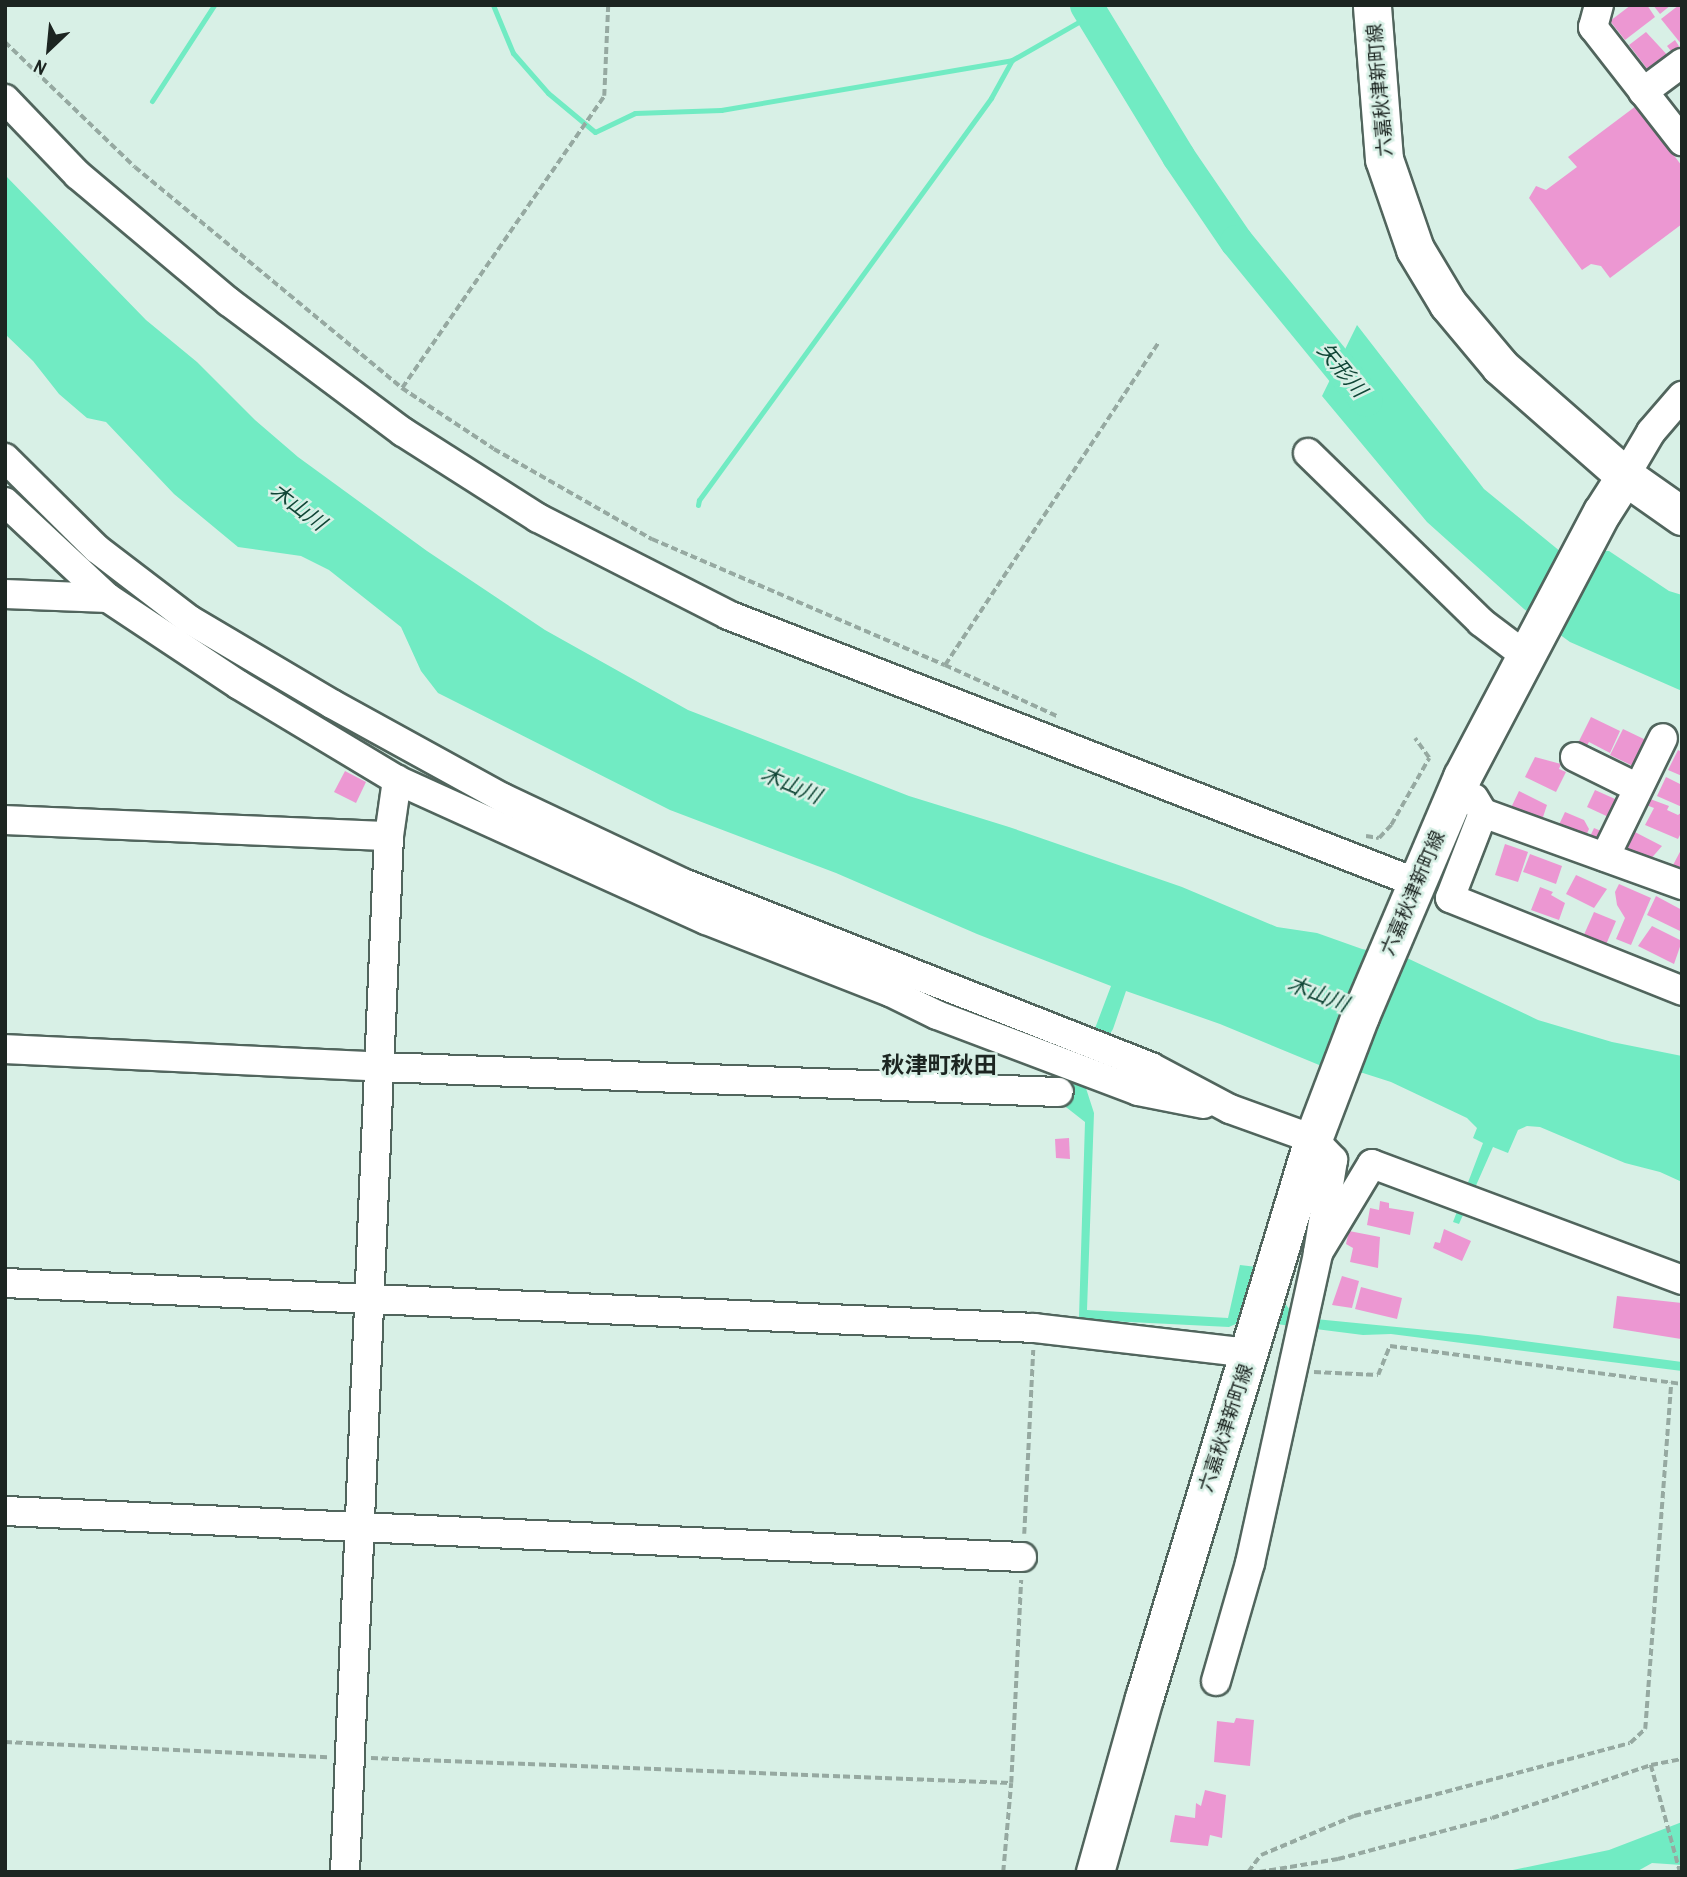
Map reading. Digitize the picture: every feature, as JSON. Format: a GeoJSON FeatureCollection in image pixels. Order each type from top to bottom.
{"type":"FeatureCollection","features":[{"type":"Feature","properties":{"kind":"main road","name":"六嘉秋津新町線"},"geometry":{"type":"LineString","coordinates":[[1095,1872],[1147,1686],[1250,1353],[1312,1139],[1360,1016],[1462,778],[1602,512],[1625,476],[1500,366],[1448,304],[1415,249],[1384,159],[1372,5]]}},
{"type":"Feature","properties":{"kind":"main road"},"geometry":{"type":"LineString","coordinates":[[1625,476],[1682,516]]}},
{"type":"Feature","properties":{"kind":"street"},"geometry":{"type":"LineString","coordinates":[[1599,5],[1593,27],[1682,141]]}},
{"type":"Feature","properties":{"kind":"street"},"geometry":{"type":"LineString","coordinates":[[1643,92],[1682,63]]}},
{"type":"Feature","properties":{"kind":"street"},"geometry":{"type":"LineString","coordinates":[[5,99],[78,175],[229,302],[403,432],[538,518],[728,615],[1417,883]]}},
{"type":"Feature","properties":{"kind":"street"},"geometry":{"type":"LineString","coordinates":[[1625,476],[1651,432],[1682,396]]}},
{"type":"Feature","properties":{"kind":"street"},"geometry":{"type":"LineString","coordinates":[[1308,453],[1480,622],[1525,656]]}},
{"type":"Feature","properties":{"kind":"street"},"geometry":{"type":"LineString","coordinates":[[5,458],[97,549],[190,620],[332,704],[503,798],[683,883],[1151,1067],[1230,1109],[1312,1139],[1333,1160],[1318,1253],[1294,1371],[1250,1563],[1216,1681]]}},
{"type":"Feature","properties":{"kind":"street"},"geometry":{"type":"LineString","coordinates":[[5,502],[108,598],[239,685],[397,780],[706,920],[890,992],[937,1015],[1138,1091],[1230,1109]]}},
{"type":"Feature","properties":{"kind":"street"},"geometry":{"type":"LineString","coordinates":[[5,594],[108,598]]}},
{"type":"Feature","properties":{"kind":"street"},"geometry":{"type":"LineString","coordinates":[[1605,857],[1663,738]]}},
{"type":"Feature","properties":{"kind":"street"},"geometry":{"type":"LineString","coordinates":[[1575,757],[1638,788]]}},
{"type":"Feature","properties":{"kind":"street"},"geometry":{"type":"LineString","coordinates":[[1462,778],[1483,813],[1682,886]]}},
{"type":"Feature","properties":{"kind":"street"},"geometry":{"type":"LineString","coordinates":[[345,1872],[389,836],[397,780]]}},
{"type":"Feature","properties":{"kind":"street"},"geometry":{"type":"LineString","coordinates":[[1483,813],[1450,898],[1682,991]]}},
{"type":"Feature","properties":{"kind":"street"},"geometry":{"type":"LineString","coordinates":[[5,820],[389,836]]}},
{"type":"Feature","properties":{"kind":"street"},"geometry":{"type":"LineString","coordinates":[[5,1049],[380,1067],[1059,1092]]}},
{"type":"Feature","properties":{"kind":"street"},"geometry":{"type":"LineString","coordinates":[[1318,1253],[1372,1164],[1682,1280]]}},
{"type":"Feature","properties":{"kind":"street"},"geometry":{"type":"LineString","coordinates":[[5,1283],[1034,1328],[1250,1353]]}},
{"type":"Feature","properties":{"kind":"street"},"geometry":{"type":"LineString","coordinates":[[5,1511],[1023,1557]]}},
{"type":"Feature","properties":{"kind":"path"},"geometry":{"type":"LineString","coordinates":[[402,388],[604,96],[608,5]]}},
{"type":"Feature","properties":{"kind":"path"},"geometry":{"type":"LineString","coordinates":[[5,42],[135,167],[402,388],[495,449],[652,539],[1062,718]]}},
{"type":"Feature","properties":{"kind":"path"},"geometry":{"type":"LineString","coordinates":[[945,665],[1158,343]]}},
{"type":"Feature","properties":{"kind":"path"},"geometry":{"type":"LineString","coordinates":[[1354,832],[1379,838],[1391,825],[1429,758],[1415,739]]}},
{"type":"Feature","properties":{"kind":"path"},"geometry":{"type":"LineString","coordinates":[[1003,1872],[1011,1783],[1034,1328]]}},
{"type":"Feature","properties":{"kind":"path"},"geometry":{"type":"LineString","coordinates":[[1294,1371],[1378,1375],[1390,1346],[1682,1384]]}},
{"type":"Feature","properties":{"kind":"path"},"geometry":{"type":"LineString","coordinates":[[1248,1872],[1261,1855],[1354,1816],[1630,1743],[1645,1729],[1671,1383]]}},
{"type":"Feature","properties":{"kind":"path"},"geometry":{"type":"LineString","coordinates":[[5,1742],[1011,1783]]}},
{"type":"Feature","properties":{"kind":"path"},"geometry":{"type":"LineString","coordinates":[[1259,1872],[1338,1859],[1492,1818],[1651,1765],[1682,1759]]}},
{"type":"Feature","properties":{"kind":"path"},"geometry":{"type":"LineString","coordinates":[[1651,1765],[1680,1872]]}},
{"type":"Feature","properties":{"kind":"water","name":"木山川"},"geometry":{"type":"Polygon","coordinates":[[[5,175],[146,320],[197,362],[255,420],[298,457],[427,551],[545,630],[688,710],[909,796],[1009,827],[1182,887],[1277,927],[1317,933],[1362,949],[1407,958],[1538,1020],[1612,1042],[1682,1056],[1682,1182],[1660,1172],[1625,1163],[1540,1127],[1527,1126],[1518,1130],[1508,1153],[1493,1147],[1459,1224],[1453,1222],[1483,1143],[1473,1138],[1477,1128],[1467,1118],[1391,1082],[1363,1073],[1324,1067],[1220,1024],[1126,991],[1113,1029],[1083,1079],[1094,1113],[1087,1310],[1228,1318],[1240,1265],[1257,1267],[1253,1278],[1284,1302],[1295,1317],[1478,1335],[1682,1362],[1682,1371],[1391,1334],[1363,1335],[1276,1324],[1238,1323],[1229,1327],[1090,1320],[1079,1317],[1085,1122],[1057,1100],[1059,1092],[1077,1076],[1111,986],[977,934],[836,873],[670,810],[438,693],[421,671],[401,627],[329,570],[301,556],[238,547],[174,494],[106,422],[87,418],[59,394],[33,361],[5,334],[5,175]]]}},
{"type":"Feature","properties":{"kind":"water"},"geometry":{"type":"Polygon","coordinates":[[[1357,325],[1484,489],[1561,552],[1609,551],[1669,591],[1682,595],[1682,691],[1570,642],[1524,609],[1427,522],[1322,396],[1357,325]]]}},
{"type":"Feature","properties":{"kind":"water"},"geometry":{"type":"Polygon","coordinates":[[[1682,1822],[1682,1865],[1652,1863],[1636,1872],[1503,1872],[1609,1850],[1682,1822]]]}},
{"type":"Feature","properties":{"kind":"building"},"geometry":{"type":"Polygon","coordinates":[[[1631,5],[1647,5],[1655,17],[1625,40],[1610,21],[1631,5]]]}},
{"type":"Feature","properties":{"kind":"building"},"geometry":{"type":"Polygon","coordinates":[[[1653,5],[1671,5],[1660,14],[1653,5]]]}},
{"type":"Feature","properties":{"kind":"building"},"geometry":{"type":"Polygon","coordinates":[[[1682,5],[1682,45],[1661,19],[1682,5]]]}},
{"type":"Feature","properties":{"kind":"building"},"geometry":{"type":"Polygon","coordinates":[[[1646,32],[1671,59],[1651,74],[1629,45],[1646,32]]]}},
{"type":"Feature","properties":{"kind":"building"},"geometry":{"type":"Polygon","coordinates":[[[1675,40],[1682,51],[1675,56],[1667,46],[1675,40]]]}},
{"type":"Feature","properties":{"kind":"building"},"geometry":{"type":"Polygon","coordinates":[[[1636,106],[1682,166],[1682,224],[1610,278],[1601,266],[1591,264],[1582,270],[1529,198],[1536,186],[1546,190],[1577,167],[1568,157],[1636,106]]]}},
{"type":"Feature","properties":{"kind":"building"},"geometry":{"type":"Polygon","coordinates":[[[1591,717],[1620,731],[1610,753],[1589,742],[1586,747],[1578,743],[1591,717]]]}},
{"type":"Feature","properties":{"kind":"building"},"geometry":{"type":"Polygon","coordinates":[[[1623,729],[1648,741],[1635,767],[1610,755],[1623,729]]]}},
{"type":"Feature","properties":{"kind":"building"},"geometry":{"type":"Polygon","coordinates":[[[1678,750],[1682,752],[1682,776],[1668,770],[1678,750]]]}},
{"type":"Feature","properties":{"kind":"building"},"geometry":{"type":"Polygon","coordinates":[[[1535,757],[1561,764],[1559,769],[1566,772],[1556,792],[1525,777],[1535,757]]]}},
{"type":"Feature","properties":{"kind":"building"},"geometry":{"type":"Polygon","coordinates":[[[345,771],[366,782],[356,803],[334,792],[345,771]]]}},
{"type":"Feature","properties":{"kind":"building"},"geometry":{"type":"Polygon","coordinates":[[[1666,777],[1682,785],[1682,807],[1657,796],[1666,777]]]}},
{"type":"Feature","properties":{"kind":"building"},"geometry":{"type":"Polygon","coordinates":[[[1595,790],[1624,803],[1615,820],[1587,807],[1595,790]]]}},
{"type":"Feature","properties":{"kind":"building"},"geometry":{"type":"Polygon","coordinates":[[[1519,791],[1547,805],[1539,829],[1508,814],[1519,791]]]}},
{"type":"Feature","properties":{"kind":"building"},"geometry":{"type":"Polygon","coordinates":[[[1642,796],[1669,806],[1667,810],[1678,815],[1682,812],[1682,831],[1678,839],[1645,825],[1654,808],[1639,802],[1642,796]]]}},
{"type":"Feature","properties":{"kind":"building"},"geometry":{"type":"Polygon","coordinates":[[[1565,812],[1584,820],[1589,829],[1583,843],[1556,831],[1565,812]]]}},
{"type":"Feature","properties":{"kind":"building"},"geometry":{"type":"Polygon","coordinates":[[[1594,828],[1608,834],[1602,848],[1588,841],[1594,828]]]}},
{"type":"Feature","properties":{"kind":"building"},"geometry":{"type":"Polygon","coordinates":[[[1631,830],[1662,846],[1649,861],[1623,848],[1631,830]]]}},
{"type":"Feature","properties":{"kind":"building"},"geometry":{"type":"Polygon","coordinates":[[[1505,844],[1528,852],[1518,882],[1495,875],[1505,844]]]}},
{"type":"Feature","properties":{"kind":"building"},"geometry":{"type":"Polygon","coordinates":[[[1682,848],[1682,871],[1672,867],[1682,848]]]}},
{"type":"Feature","properties":{"kind":"building"},"geometry":{"type":"Polygon","coordinates":[[[1530,854],[1562,866],[1556,884],[1523,872],[1530,854]]]}},
{"type":"Feature","properties":{"kind":"building"},"geometry":{"type":"Polygon","coordinates":[[[1576,875],[1607,889],[1594,908],[1566,894],[1576,875]]]}},
{"type":"Feature","properties":{"kind":"building"},"geometry":{"type":"Polygon","coordinates":[[[1619,884],[1651,898],[1631,945],[1616,939],[1625,918],[1617,905],[1615,892],[1619,884]]]}},
{"type":"Feature","properties":{"kind":"building"},"geometry":{"type":"Polygon","coordinates":[[[1540,887],[1553,892],[1551,895],[1565,903],[1559,920],[1531,910],[1540,887]]]}},
{"type":"Feature","properties":{"kind":"building"},"geometry":{"type":"Polygon","coordinates":[[[1656,896],[1682,910],[1680,931],[1647,915],[1656,896]]]}},
{"type":"Feature","properties":{"kind":"building"},"geometry":{"type":"Polygon","coordinates":[[[1594,912],[1616,921],[1605,947],[1583,937],[1594,912]]]}},
{"type":"Feature","properties":{"kind":"building"},"geometry":{"type":"Polygon","coordinates":[[[1652,926],[1682,941],[1674,964],[1638,946],[1652,926]]]}},
{"type":"Feature","properties":{"kind":"building"},"geometry":{"type":"Polygon","coordinates":[[[1069,1138],[1070,1159],[1056,1158],[1055,1139],[1069,1138]]]}},
{"type":"Feature","properties":{"kind":"building"},"geometry":{"type":"Polygon","coordinates":[[[1380,1201],[1389,1203],[1389,1208],[1414,1212],[1410,1235],[1367,1225],[1370,1208],[1379,1210],[1380,1201]]]}},
{"type":"Feature","properties":{"kind":"building"},"geometry":{"type":"Polygon","coordinates":[[[1444,1229],[1471,1241],[1462,1261],[1433,1248],[1435,1242],[1440,1243],[1444,1229]]]}},
{"type":"Feature","properties":{"kind":"building"},"geometry":{"type":"Polygon","coordinates":[[[1349,1231],[1380,1237],[1378,1268],[1350,1262],[1353,1248],[1346,1244],[1349,1231]]]}},
{"type":"Feature","properties":{"kind":"building"},"geometry":{"type":"Polygon","coordinates":[[[1342,1276],[1359,1281],[1352,1308],[1332,1305],[1342,1276]]]}},
{"type":"Feature","properties":{"kind":"building"},"geometry":{"type":"Polygon","coordinates":[[[1361,1287],[1402,1298],[1397,1319],[1355,1309],[1361,1287]]]}},
{"type":"Feature","properties":{"kind":"building"},"geometry":{"type":"Polygon","coordinates":[[[1617,1296],[1682,1303],[1681,1339],[1613,1328],[1617,1296]]]}},
{"type":"Feature","properties":{"kind":"building"},"geometry":{"type":"Polygon","coordinates":[[[1236,1718],[1254,1720],[1250,1766],[1214,1762],[1217,1721],[1234,1723],[1236,1718]]]}},
{"type":"Feature","properties":{"kind":"building"},"geometry":{"type":"Polygon","coordinates":[[[1205,1790],[1226,1795],[1222,1838],[1210,1835],[1208,1846],[1170,1842],[1175,1815],[1195,1818],[1196,1803],[1201,1806],[1205,1790]]]}},
{"type":"Feature","properties":{"kind":"waterway"},"geometry":{"type":"LineString","coordinates":[[152,101],[214,5]]}},
{"type":"Feature","properties":{"kind":"waterway"},"geometry":{"type":"LineString","coordinates":[[493,5],[513,53],[548,93],[595,132],[635,113],[721,110],[1012,60],[1091,15]]}},
{"type":"Feature","properties":{"kind":"waterway","name":"矢形川"},"geometry":{"type":"LineString","coordinates":[[1086,5],[1178,156],[1236,241],[1366,400]]}},
{"type":"Feature","properties":{"kind":"waterway"},"geometry":{"type":"LineString","coordinates":[[698,505],[699,500],[991,98],[1012,60]]}},
{"type":"Feature","properties":{"kind":"district","name":"秋津町秋田"},"geometry":{"type":"Point","coordinates":[939,1065]}}]}
